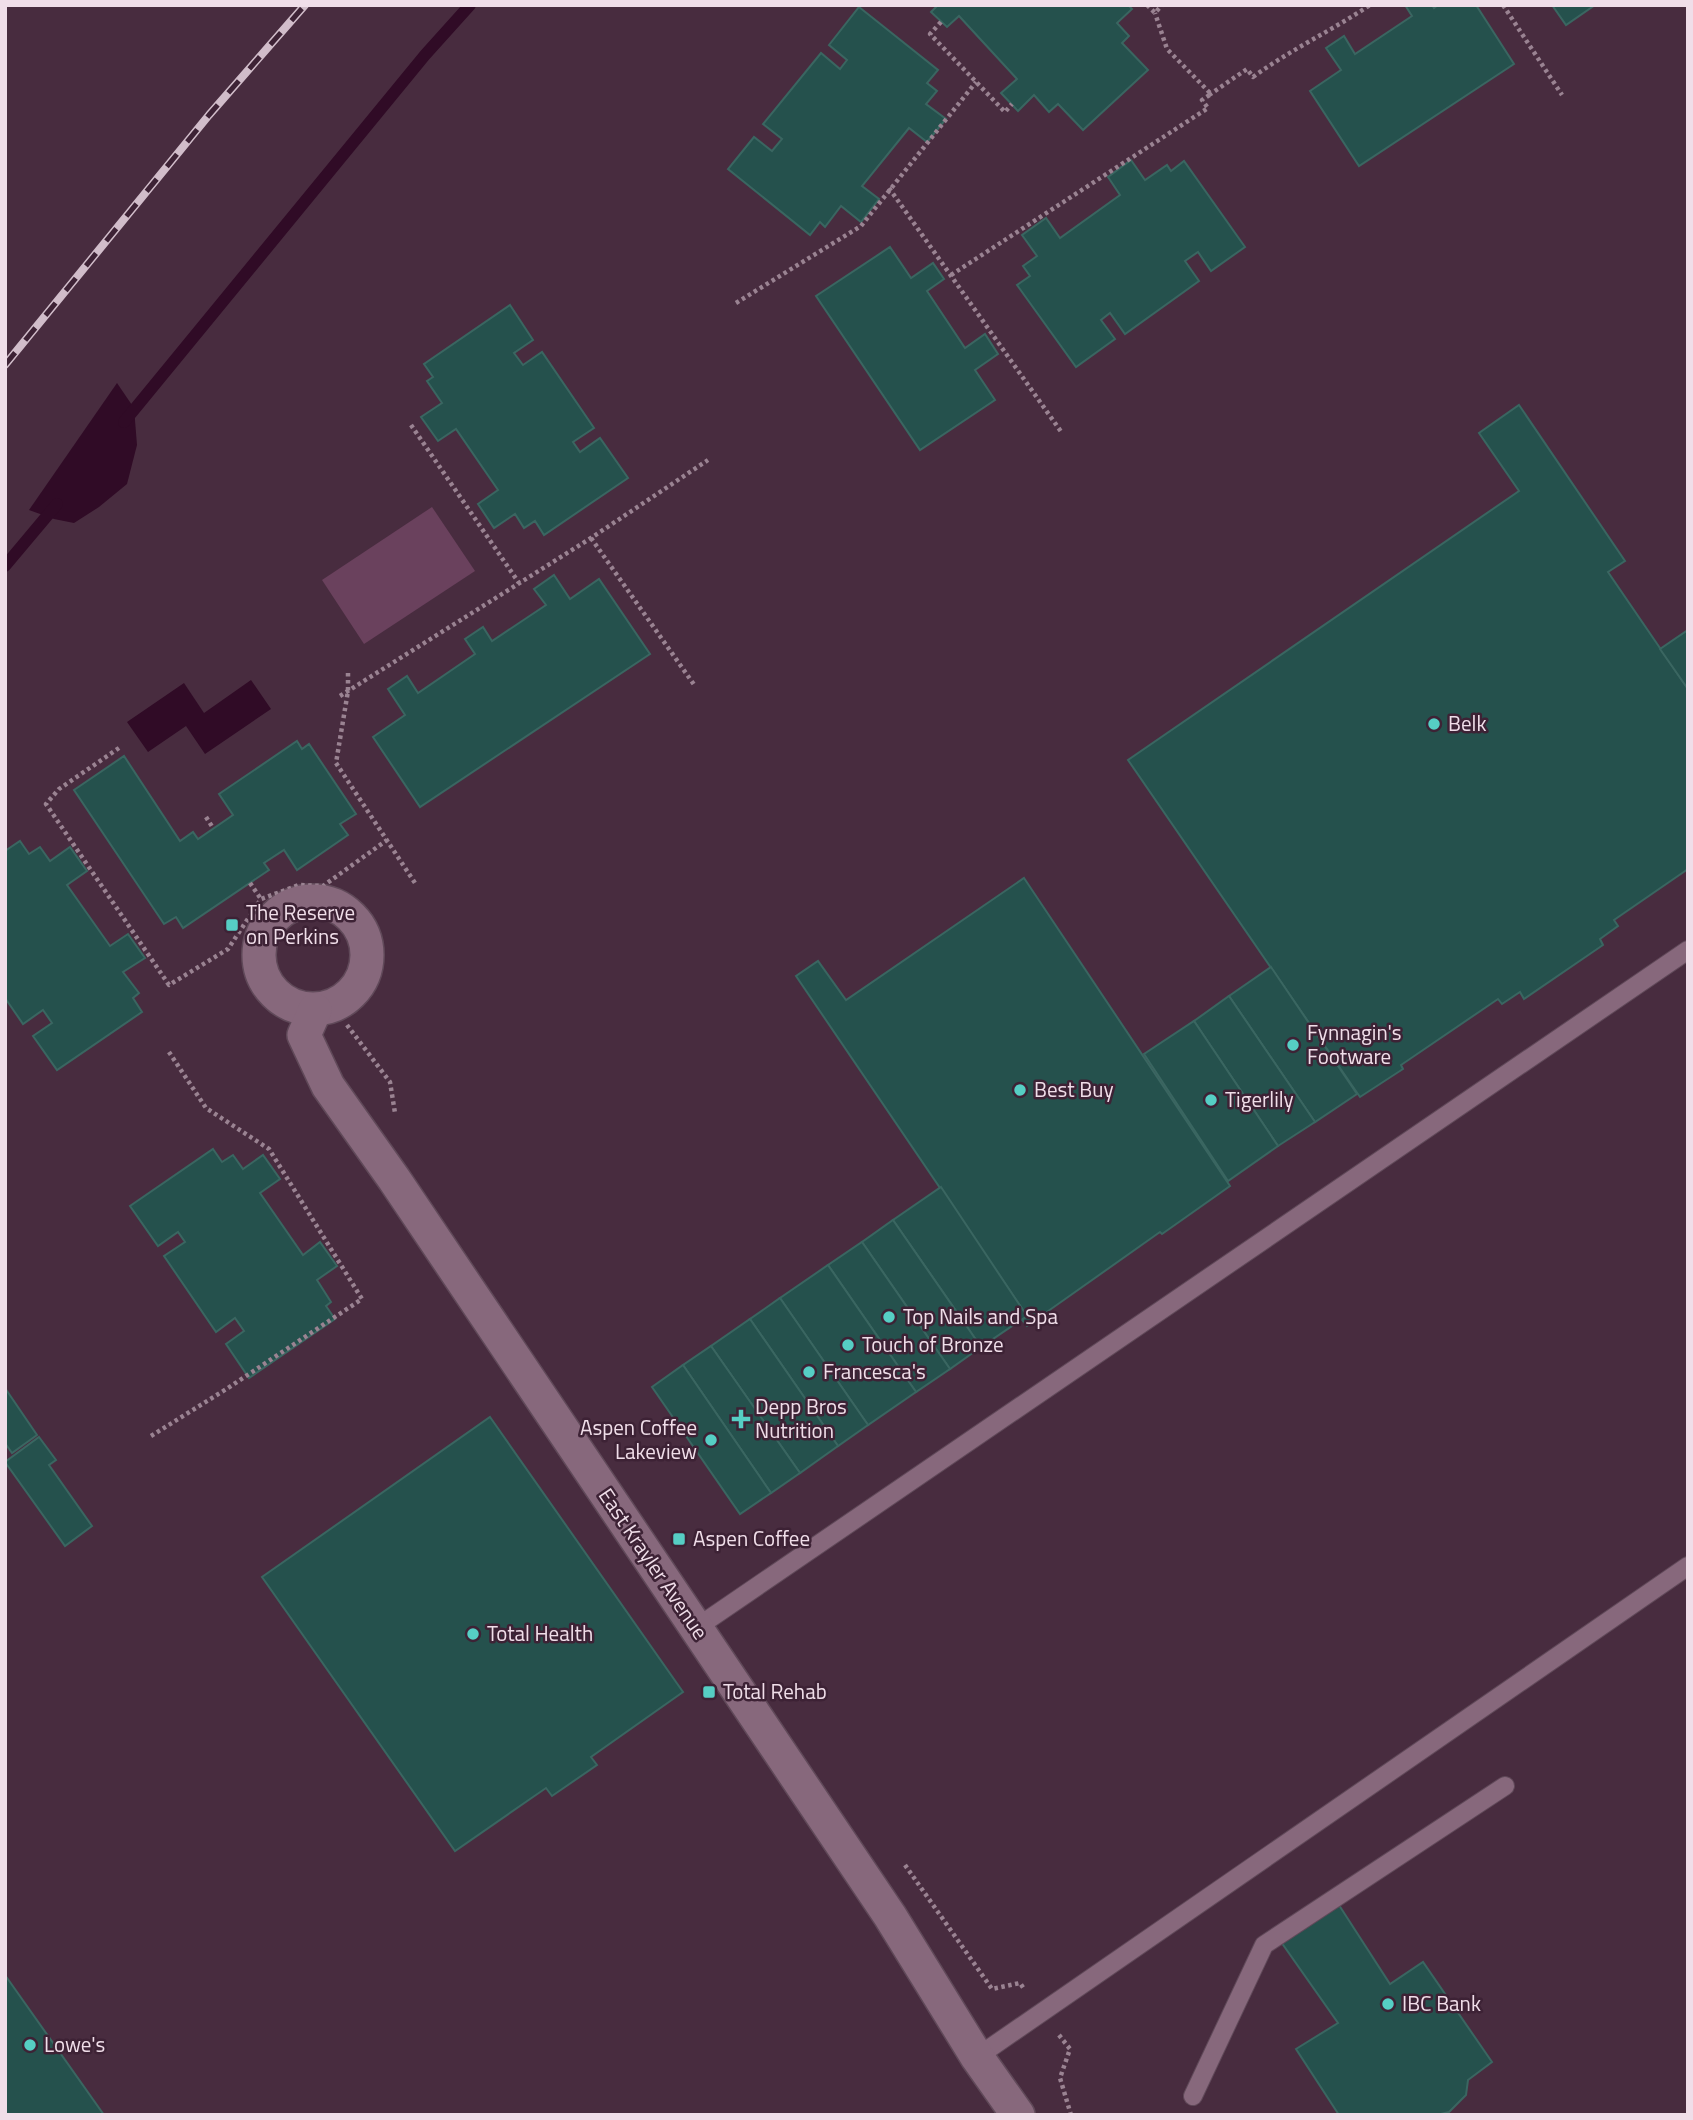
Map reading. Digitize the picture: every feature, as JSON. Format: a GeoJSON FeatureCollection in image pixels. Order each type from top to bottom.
{"type":"FeatureCollection","features":[{"type":"Feature","properties":{"kind":"street","name":"East Krayler Avenue"},"geometry":{"type":"LineString","coordinates":[[315,1010],[304,1035],[328,1086],[394,1179],[890,1916],[976,2057],[1018,2115]]}},
{"type":"Feature","properties":{"kind":"lane"},"geometry":{"type":"LineString","coordinates":[[696,1628],[1688,950]]}},
{"type":"Feature","properties":{"kind":"lane"},"geometry":{"type":"LineString","coordinates":[[976,2057],[1688,1566]]}},
{"type":"Feature","properties":{"kind":"lane"},"geometry":{"type":"LineString","coordinates":[[1193,2096],[1264,1945],[1505,1786]]}},
{"type":"Feature","properties":{"kind":"path"},"geometry":{"type":"LineString","coordinates":[[1147,5],[1155,13],[1167,50],[1211,94]]}},
{"type":"Feature","properties":{"kind":"path"},"geometry":{"type":"LineString","coordinates":[[1155,13],[1162,5]]}},
{"type":"Feature","properties":{"kind":"path"},"geometry":{"type":"LineString","coordinates":[[951,275],[1208,108],[1202,100],[1247,69],[1253,77],[1282,56],[1331,31],[1370,5]]}},
{"type":"Feature","properties":{"kind":"path"},"geometry":{"type":"LineString","coordinates":[[1503,5],[1562,95]]}},
{"type":"Feature","properties":{"kind":"path"},"geometry":{"type":"LineString","coordinates":[[941,22],[930,34],[1005,112],[1012,104]]}},
{"type":"Feature","properties":{"kind":"path"},"geometry":{"type":"LineString","coordinates":[[736,303],[861,226],[976,82]]}},
{"type":"Feature","properties":{"kind":"path"},"geometry":{"type":"LineString","coordinates":[[889,188],[1062,433]]}},
{"type":"Feature","properties":{"kind":"path"},"geometry":{"type":"LineString","coordinates":[[411,425],[519,583]]}},
{"type":"Feature","properties":{"kind":"path"},"geometry":{"type":"LineString","coordinates":[[340,696],[592,538],[708,460]]}},
{"type":"Feature","properties":{"kind":"path"},"geometry":{"type":"LineString","coordinates":[[592,538],[695,686]]}},
{"type":"Feature","properties":{"kind":"path"},"geometry":{"type":"LineString","coordinates":[[348,673],[348,691],[336,763],[415,883]]}},
{"type":"Feature","properties":{"kind":"path"},"geometry":{"type":"LineString","coordinates":[[119,748],[58,789],[46,804],[169,985],[228,949],[261,900],[299,885],[323,886],[387,841]]}},
{"type":"Feature","properties":{"kind":"path"},"geometry":{"type":"LineString","coordinates":[[206,817],[213,828]]}},
{"type":"Feature","properties":{"kind":"path"},"geometry":{"type":"LineString","coordinates":[[250,883],[261,900]]}},
{"type":"Feature","properties":{"kind":"path"},"geometry":{"type":"LineString","coordinates":[[151,1436],[362,1299],[269,1149],[206,1108],[167,1049]]}},
{"type":"Feature","properties":{"kind":"shaded area"},"geometry":{"type":"Polygon","coordinates":[[[117,383],[134,408],[137,445],[127,484],[74,523],[29,510],[117,383]]]}},
{"type":"Feature","properties":{"kind":"shaded area"},"geometry":{"type":"Polygon","coordinates":[[[432,507],[475,571],[364,644],[322,580],[432,507]]]}},
{"type":"Feature","properties":{"kind":"shaded area"},"geometry":{"type":"Polygon","coordinates":[[[251,680],[271,709],[205,754],[186,726],[148,752],[127,722],[184,683],[204,713],[251,680]]]}},
{"type":"Feature","properties":{"kind":"building"},"geometry":{"type":"Polygon","coordinates":[[[938,5],[1128,5],[1132,9],[1117,23],[1129,36],[1122,43],[1148,70],[1083,130],[1058,104],[1049,112],[1034,95],[1018,111],[1001,93],[1017,79],[959,16],[947,27],[931,12],[938,5]]]}},
{"type":"Feature","properties":{"kind":"building"},"geometry":{"type":"Polygon","coordinates":[[[1405,5],[1432,5],[1434,8],[1438,5],[1476,5],[1514,64],[1359,166],[1310,91],[1341,70],[1326,48],[1344,36],[1355,54],[1412,16],[1405,5]]]}},
{"type":"Feature","properties":{"kind":"building"},"geometry":{"type":"Polygon","coordinates":[[[1552,5],[1595,5],[1566,25],[1552,5]]]}},
{"type":"Feature","properties":{"kind":"building"},"geometry":{"type":"Polygon","coordinates":[[[859,7],[938,70],[927,83],[937,91],[926,104],[946,119],[927,142],[909,128],[862,186],[879,199],[861,222],[841,206],[825,227],[820,222],[810,235],[728,169],[754,137],[772,151],[782,139],[763,124],[821,53],[840,69],[847,60],[829,45],[859,7]]]}},
{"type":"Feature","properties":{"kind":"building"},"geometry":{"type":"Polygon","coordinates":[[[1131,160],[1145,180],[1167,165],[1171,171],[1184,161],[1245,247],[1211,271],[1198,252],[1185,261],[1199,281],[1125,334],[1110,313],[1101,320],[1115,339],[1076,367],[1017,285],[1030,276],[1023,266],[1037,256],[1022,235],[1046,218],[1060,238],[1120,195],[1108,177],[1131,160]]]}},
{"type":"Feature","properties":{"kind":"building"},"geometry":{"type":"Polygon","coordinates":[[[890,247],[911,278],[933,263],[944,279],[927,291],[965,348],[985,334],[998,354],[975,370],[995,400],[920,450],[816,296],[890,247]]]}},
{"type":"Feature","properties":{"kind":"building"},"geometry":{"type":"Polygon","coordinates":[[[510,305],[533,340],[514,353],[523,365],[542,352],[594,428],[573,442],[580,452],[600,438],[628,478],[544,535],[535,521],[524,528],[515,514],[494,528],[478,504],[498,490],[456,429],[438,441],[421,417],[442,403],[427,381],[433,377],[424,364],[510,305]]]}},
{"type":"Feature","properties":{"kind":"building","name":"Belk"},"geometry":{"type":"Polygon","coordinates":[[[1519,405],[1625,561],[1608,572],[1688,689],[1688,869],[1614,920],[1618,926],[1600,939],[1603,945],[1524,999],[1520,992],[1502,1004],[1498,999],[1401,1065],[1403,1069],[1360,1097],[1128,760],[1519,491],[1479,433],[1519,405]]]}},
{"type":"Feature","properties":{"kind":"building"},"geometry":{"type":"Polygon","coordinates":[[[554,575],[570,599],[599,579],[650,654],[420,807],[373,737],[405,715],[388,689],[407,676],[418,693],[475,654],[465,639],[483,627],[492,641],[546,605],[534,589],[554,575]]]}},
{"type":"Feature","properties":{"kind":"building"},"geometry":{"type":"Polygon","coordinates":[[[1688,630],[1688,689],[1660,649],[1688,630]]]}},
{"type":"Feature","properties":{"kind":"building"},"geometry":{"type":"Polygon","coordinates":[[[297,741],[302,749],[309,744],[356,814],[340,824],[348,835],[297,870],[284,850],[264,863],[269,870],[183,928],[176,917],[164,924],[74,790],[124,756],[180,841],[193,832],[198,839],[233,815],[219,794],[297,741]]]}},
{"type":"Feature","properties":{"kind":"building"},"geometry":{"type":"Polygon","coordinates":[[[20,841],[29,854],[40,847],[50,861],[70,847],[87,871],[67,885],[110,946],[128,934],[145,958],[123,972],[139,993],[133,998],[142,1012],[57,1070],[33,1036],[52,1023],[43,1010],[23,1024],[5,998],[5,851],[20,841]]]}},
{"type":"Feature","properties":{"kind":"building","name":"Best Buy"},"geometry":{"type":"Polygon","coordinates":[[[1024,878],[1230,1186],[1027,1326],[1022,1320],[1027,1316],[796,976],[818,961],[846,1000],[1024,878]]]}},
{"type":"Feature","properties":{"kind":"building","name":"Fynnagin's Footware"},"geometry":{"type":"Polygon","coordinates":[[[1271,967],[1357,1094],[1315,1122],[1229,996],[1271,967]]]}},
{"type":"Feature","properties":{"kind":"building"},"geometry":{"type":"Polygon","coordinates":[[[1229,996],[1315,1122],[1278,1146],[1194,1021],[1229,996]]]}},
{"type":"Feature","properties":{"kind":"building","name":"Tigerlily"},"geometry":{"type":"Polygon","coordinates":[[[1194,1021],[1278,1146],[1228,1181],[1144,1054],[1194,1021]]]}},
{"type":"Feature","properties":{"kind":"building"},"geometry":{"type":"Polygon","coordinates":[[[213,1149],[222,1162],[233,1155],[243,1169],[263,1155],[280,1179],[260,1193],[303,1255],[320,1242],[337,1266],[317,1280],[331,1302],[326,1306],[335,1319],[249,1378],[226,1344],[244,1331],[235,1318],[216,1332],[164,1256],[185,1242],[178,1232],[158,1246],[130,1206],[213,1149]]]}},
{"type":"Feature","properties":{"kind":"building"},"geometry":{"type":"Polygon","coordinates":[[[941,1187],[1027,1316],[981,1347],[893,1220],[941,1187]]]}},
{"type":"Feature","properties":{"kind":"building"},"geometry":{"type":"Polygon","coordinates":[[[893,1220],[981,1347],[950,1369],[862,1242],[893,1220]]]}},
{"type":"Feature","properties":{"kind":"building","name":"Top Nails and Spa"},"geometry":{"type":"Polygon","coordinates":[[[862,1242],[950,1369],[916,1392],[828,1265],[862,1242]]]}},
{"type":"Feature","properties":{"kind":"building","name":"Touch of Bronze"},"geometry":{"type":"Polygon","coordinates":[[[828,1265],[916,1392],[868,1425],[780,1298],[828,1265]]]}},
{"type":"Feature","properties":{"kind":"building","name":"Francesca's"},"geometry":{"type":"Polygon","coordinates":[[[780,1298],[868,1425],[838,1446],[750,1319],[780,1298]]]}},
{"type":"Feature","properties":{"kind":"building"},"geometry":{"type":"Polygon","coordinates":[[[750,1319],[838,1446],[800,1473],[711,1346],[750,1319]]]}},
{"type":"Feature","properties":{"kind":"building","name":"Depp Bros Nutrition"},"geometry":{"type":"Polygon","coordinates":[[[711,1346],[800,1473],[771,1493],[683,1365],[711,1346]]]}},
{"type":"Feature","properties":{"kind":"building","name":"Aspen Coffee Lakeview"},"geometry":{"type":"Polygon","coordinates":[[[683,1365],[771,1493],[740,1514],[652,1387],[683,1365]]]}},
{"type":"Feature","properties":{"kind":"building"},"geometry":{"type":"Polygon","coordinates":[[[5,1388],[37,1435],[12,1453],[5,1443],[5,1388]]]}},
{"type":"Feature","properties":{"kind":"building","name":"Total Health"},"geometry":{"type":"Polygon","coordinates":[[[490,1417],[683,1692],[591,1757],[597,1765],[552,1796],[546,1788],[455,1851],[262,1577],[490,1417]]]}},
{"type":"Feature","properties":{"kind":"building"},"geometry":{"type":"Polygon","coordinates":[[[39,1437],[56,1460],[49,1465],[92,1526],[65,1546],[5,1462],[39,1437]]]}},
{"type":"Feature","properties":{"kind":"building","name":"IBC Bank"},"geometry":{"type":"Polygon","coordinates":[[[1337,1902],[1390,1984],[1423,1962],[1492,2062],[1468,2080],[1466,2095],[1449,2112],[1437,2115],[1339,2115],[1296,2049],[1338,2023],[1279,1939],[1337,1902]]]}},
{"type":"Feature","properties":{"kind":"building","name":"Lowe's"},"geometry":{"type":"Polygon","coordinates":[[[5,1975],[104,2115],[5,2115],[5,1975]]]}},
{"type":"Feature","properties":{"kind":"waterway"},"geometry":{"type":"LineString","coordinates":[[124,422],[425,55],[470,5]]}},
{"type":"Feature","properties":{"kind":"waterway"},"geometry":{"type":"LineString","coordinates":[[5,566],[57,504]]}},
{"type":"Feature","properties":{"kind":"railway"},"geometry":{"type":"LineString","coordinates":[[5,365],[209,115],[305,5]]}},
{"type":"Feature","properties":{"kind":"place","name":"Belk"},"geometry":{"type":"Point","coordinates":[1434,724]}},
{"type":"Feature","properties":{"kind":"place","name":"The Reserve on Perkins"},"geometry":{"type":"Point","coordinates":[232,925]}},
{"type":"Feature","properties":{"kind":"place","name":"Fynnagin's Footware"},"geometry":{"type":"Point","coordinates":[1293,1045]}},
{"type":"Feature","properties":{"kind":"place","name":"Best Buy"},"geometry":{"type":"Point","coordinates":[1020,1090]}},
{"type":"Feature","properties":{"kind":"place","name":"Tigerlily"},"geometry":{"type":"Point","coordinates":[1211,1100]}},
{"type":"Feature","properties":{"kind":"place","name":"Top Nails and Spa"},"geometry":{"type":"Point","coordinates":[889,1317]}},
{"type":"Feature","properties":{"kind":"place","name":"Touch of Bronze"},"geometry":{"type":"Point","coordinates":[848,1345]}},
{"type":"Feature","properties":{"kind":"place","name":"Francesca's"},"geometry":{"type":"Point","coordinates":[809,1372]}},
{"type":"Feature","properties":{"kind":"place","name":"Depp Bros Nutrition"},"geometry":{"type":"Point","coordinates":[741,1419]}},
{"type":"Feature","properties":{"kind":"place","name":"Aspen Coffee Lakeview"},"geometry":{"type":"Point","coordinates":[711,1440]}},
{"type":"Feature","properties":{"kind":"place","name":"Aspen Coffee"},"geometry":{"type":"Point","coordinates":[679,1539]}},
{"type":"Feature","properties":{"kind":"place","name":"Total Health"},"geometry":{"type":"Point","coordinates":[473,1634]}},
{"type":"Feature","properties":{"kind":"place","name":"Total Rehab"},"geometry":{"type":"Point","coordinates":[709,1692]}},
{"type":"Feature","properties":{"kind":"place","name":"IBC Bank"},"geometry":{"type":"Point","coordinates":[1388,2004]}},
{"type":"Feature","properties":{"kind":"place","name":"Lowe's"},"geometry":{"type":"Point","coordinates":[30,2045]}}]}
